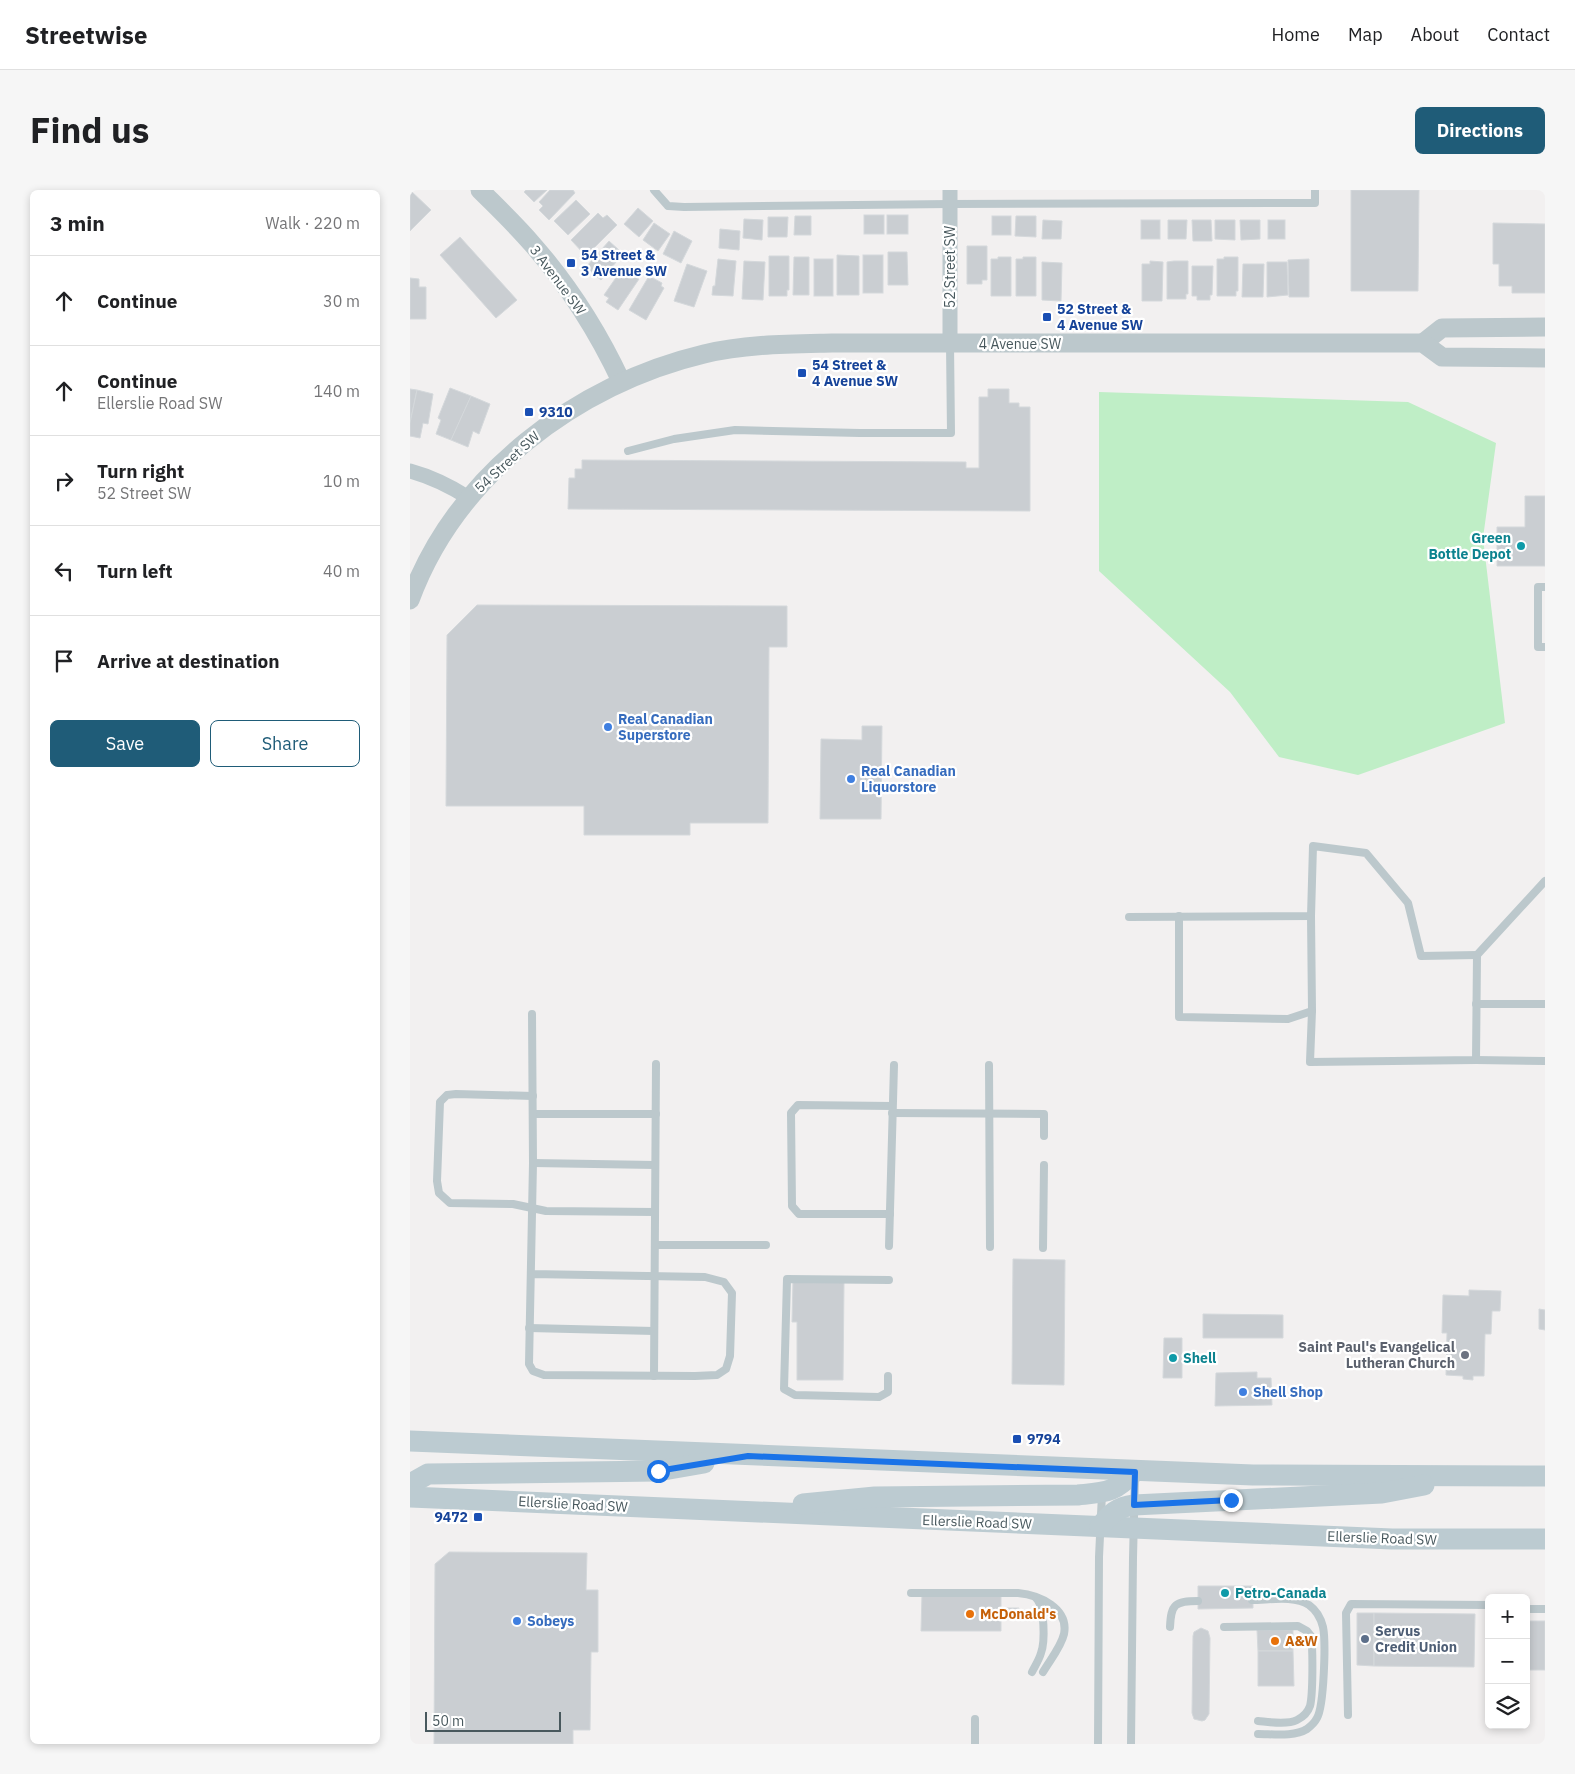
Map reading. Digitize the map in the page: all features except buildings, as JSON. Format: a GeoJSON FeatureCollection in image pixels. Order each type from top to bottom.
{"type":"FeatureCollection","features":[{"type":"Feature","properties":{"kind":"main road"},"geometry":{"type":"LineString","coordinates":[[410,1441],[748,1456],[1102,1481],[1116,1489],[1135,1472],[1253,1475],[1545,1476]]}},
{"type":"Feature","properties":{"kind":"main road"},"geometry":{"type":"LineString","coordinates":[[410,1484],[428,1474],[658,1471],[748,1456]]}},
{"type":"Feature","properties":{"kind":"main road"},"geometry":{"type":"LineString","coordinates":[[1100,1527],[1111,1513],[1122,1507],[1134,1505],[1382,1493],[1481,1475]]}},
{"type":"Feature","properties":{"kind":"main road"},"geometry":{"type":"LineString","coordinates":[[743,1512],[875,1497],[1078,1495],[1102,1481]]}},
{"type":"Feature","properties":{"kind":"main road","name":"Ellerslie Road SW"},"geometry":{"type":"LineString","coordinates":[[410,1497],[1392,1539],[1545,1539]]}},
{"type":"Feature","properties":{"kind":"street","name":"3 Avenue SW"},"geometry":{"type":"LineString","coordinates":[[480,190],[534,245],[567,288],[598,336],[621,381]]}},
{"type":"Feature","properties":{"kind":"street","name":"52 Street SW"},"geometry":{"type":"LineString","coordinates":[[950,197],[950,344]]}},
{"type":"Feature","properties":{"kind":"street"},"geometry":{"type":"LineString","coordinates":[[1545,327],[1442,328],[1423,343],[1442,357],[1545,358]]}},
{"type":"Feature","properties":{"kind":"street","name":"4 Avenue SW"},"geometry":{"type":"LineString","coordinates":[[621,381],[668,364],[704,354],[794,343],[1423,343]]}},
{"type":"Feature","properties":{"kind":"street","name":"54 Street SW"},"geometry":{"type":"LineString","coordinates":[[410,600],[435,547],[469,498],[494,470],[536,434],[594,395],[621,381]]}},
{"type":"Feature","properties":{"kind":"street"},"geometry":{"type":"LineString","coordinates":[[410,471],[427,475],[445,483],[469,498]]}},
{"type":"Feature","properties":{"kind":"lane"},"geometry":{"type":"LineString","coordinates":[[654,190],[668,206],[684,207],[950,197],[1315,204],[1315,190]]}},
{"type":"Feature","properties":{"kind":"lane"},"geometry":{"type":"LineString","coordinates":[[628,451],[674,439],[735,430],[952,433],[950,344]]}},
{"type":"Feature","properties":{"kind":"lane"},"geometry":{"type":"LineString","coordinates":[[1545,587],[1538,587],[1538,647],[1545,647]]}},
{"type":"Feature","properties":{"kind":"lane"},"geometry":{"type":"LineString","coordinates":[[1477,955],[1421,956],[1408,903],[1366,853],[1313,846],[1310,1062],[1545,1061]]}},
{"type":"Feature","properties":{"kind":"lane"},"geometry":{"type":"LineString","coordinates":[[1476,1060],[1477,955],[1545,881]]}},
{"type":"Feature","properties":{"kind":"lane"},"geometry":{"type":"LineString","coordinates":[[1179,916],[1179,1017],[1288,1019],[1312,1011]]}},
{"type":"Feature","properties":{"kind":"lane"},"geometry":{"type":"LineString","coordinates":[[1129,917],[1311,916]]}},
{"type":"Feature","properties":{"kind":"lane"},"geometry":{"type":"LineString","coordinates":[[1476,1004],[1545,1004]]}},
{"type":"Feature","properties":{"kind":"lane"},"geometry":{"type":"LineString","coordinates":[[531,1274],[705,1277],[724,1282],[732,1293],[730,1356],[726,1369],[717,1375],[544,1375],[533,1371],[529,1364],[533,1163],[532,1014]]}},
{"type":"Feature","properties":{"kind":"lane"},"geometry":{"type":"LineString","coordinates":[[654,1376],[656,1064]]}},
{"type":"Feature","properties":{"kind":"lane"},"geometry":{"type":"LineString","coordinates":[[889,1246],[894,1065]]}},
{"type":"Feature","properties":{"kind":"lane"},"geometry":{"type":"LineString","coordinates":[[989,1065],[990,1247]]}},
{"type":"Feature","properties":{"kind":"lane"},"geometry":{"type":"LineString","coordinates":[[533,1096],[447,1095],[440,1102],[437,1182],[439,1193],[450,1203],[514,1204],[546,1211],[655,1212]]}},
{"type":"Feature","properties":{"kind":"lane"},"geometry":{"type":"LineString","coordinates":[[890,1214],[800,1214],[792,1206],[791,1113],[798,1106],[989,1114],[1044,1114],[1044,1136]]}},
{"type":"Feature","properties":{"kind":"lane"},"geometry":{"type":"LineString","coordinates":[[533,1114],[656,1114]]}},
{"type":"Feature","properties":{"kind":"lane"},"geometry":{"type":"LineString","coordinates":[[533,1163],[655,1165]]}},
{"type":"Feature","properties":{"kind":"lane"},"geometry":{"type":"LineString","coordinates":[[1043,1248],[1044,1165]]}},
{"type":"Feature","properties":{"kind":"lane"},"geometry":{"type":"LineString","coordinates":[[655,1245],[766,1245]]}},
{"type":"Feature","properties":{"kind":"lane"},"geometry":{"type":"LineString","coordinates":[[888,1376],[888,1392],[879,1397],[795,1396],[784,1389],[787,1279],[889,1280]]}},
{"type":"Feature","properties":{"kind":"lane"},"geometry":{"type":"LineString","coordinates":[[529,1328],[654,1331]]}},
{"type":"Feature","properties":{"kind":"lane"},"geometry":{"type":"LineString","coordinates":[[1131,1744],[1135,1472]]}},
{"type":"Feature","properties":{"kind":"lane"},"geometry":{"type":"LineString","coordinates":[[1098,1744],[1102,1481]]}},
{"type":"Feature","properties":{"kind":"lane"},"geometry":{"type":"LineString","coordinates":[[911,1593],[1018,1593],[1034,1596],[1047,1602],[1057,1610],[1064,1624],[1064,1635],[1043,1672]]}},
{"type":"Feature","properties":{"kind":"lane"},"geometry":{"type":"LineString","coordinates":[[1032,1672],[1041,1654],[1043,1643],[1042,1611],[1039,1600],[1034,1596]]}},
{"type":"Feature","properties":{"kind":"lane"},"geometry":{"type":"LineString","coordinates":[[1252,1600],[1294,1600],[1308,1604],[1317,1614],[1324,1634],[1323,1693],[1321,1709],[1317,1718],[1306,1730],[1300,1732],[1258,1734]]}},
{"type":"Feature","properties":{"kind":"lane"},"geometry":{"type":"LineString","coordinates":[[1170,1626],[1171,1613],[1175,1606],[1182,1601],[1198,1601]]}},
{"type":"Feature","properties":{"kind":"lane"},"geometry":{"type":"LineString","coordinates":[[1348,1715],[1346,1613],[1351,1604],[1485,1605]]}},
{"type":"Feature","properties":{"kind":"lane"},"geometry":{"type":"LineString","coordinates":[[1530,1609],[1545,1609]]}},
{"type":"Feature","properties":{"kind":"lane"},"geometry":{"type":"LineString","coordinates":[[1224,1626],[1298,1626],[1307,1631],[1311,1636],[1311,1696],[1310,1707],[1307,1712],[1293,1722],[1258,1721]]}},
{"type":"Feature","properties":{"kind":"lane"},"geometry":{"type":"LineString","coordinates":[[975,1719],[975,1744]]}},
{"type":"Feature","properties":{"kind":"green space"},"geometry":{"type":"Polygon","coordinates":[[[1099,392],[1408,402],[1496,443],[1483,538],[1505,723],[1358,775],[1279,757],[1230,692],[1099,571],[1099,392]]]}},
{"type":"Feature","properties":{"kind":"place","name":"54 Street & 3 Avenue SW"},"geometry":{"type":"Point","coordinates":[571,263]}},
{"type":"Feature","properties":{"kind":"place","name":"52 Street & 4 Avenue SW"},"geometry":{"type":"Point","coordinates":[1047,317]}},
{"type":"Feature","properties":{"kind":"place","name":"54 Street & 4 Avenue SW"},"geometry":{"type":"Point","coordinates":[802,373]}},
{"type":"Feature","properties":{"kind":"place","name":"9310"},"geometry":{"type":"Point","coordinates":[529,412]}},
{"type":"Feature","properties":{"kind":"place","name":"Green Bottle Depot"},"geometry":{"type":"Point","coordinates":[1521,546]}},
{"type":"Feature","properties":{"kind":"place","name":"Real Canadian Superstore"},"geometry":{"type":"Point","coordinates":[608,727]}},
{"type":"Feature","properties":{"kind":"place","name":"Real Canadian Liquorstore"},"geometry":{"type":"Point","coordinates":[851,779]}},
{"type":"Feature","properties":{"kind":"place","name":"Saint Paul's Evangelical Lutheran Church"},"geometry":{"type":"Point","coordinates":[1465,1355]}},
{"type":"Feature","properties":{"kind":"place","name":"Shell"},"geometry":{"type":"Point","coordinates":[1173,1358]}},
{"type":"Feature","properties":{"kind":"place","name":"Shell Shop"},"geometry":{"type":"Point","coordinates":[1243,1392]}},
{"type":"Feature","properties":{"kind":"place","name":"9794"},"geometry":{"type":"Point","coordinates":[1017,1439]}},
{"type":"Feature","properties":{"kind":"place","name":"9472"},"geometry":{"type":"Point","coordinates":[478,1517]}},
{"type":"Feature","properties":{"kind":"place","name":"Petro-Canada"},"geometry":{"type":"Point","coordinates":[1225,1593]}},
{"type":"Feature","properties":{"kind":"place","name":"McDonald's"},"geometry":{"type":"Point","coordinates":[970,1614]}},
{"type":"Feature","properties":{"kind":"place","name":"Sobeys"},"geometry":{"type":"Point","coordinates":[517,1621]}},
{"type":"Feature","properties":{"kind":"place","name":"Servus Credit Union"},"geometry":{"type":"Point","coordinates":[1365,1639]}},
{"type":"Feature","properties":{"kind":"place","name":"A&W"},"geometry":{"type":"Point","coordinates":[1275,1641]}},
{"type":"Feature","properties":{"kind":"route"},"geometry":{"type":"LineString","coordinates":[[658,1471],[748,1456],[1135,1472],[1134,1505],[1231,1500]]}}]}
